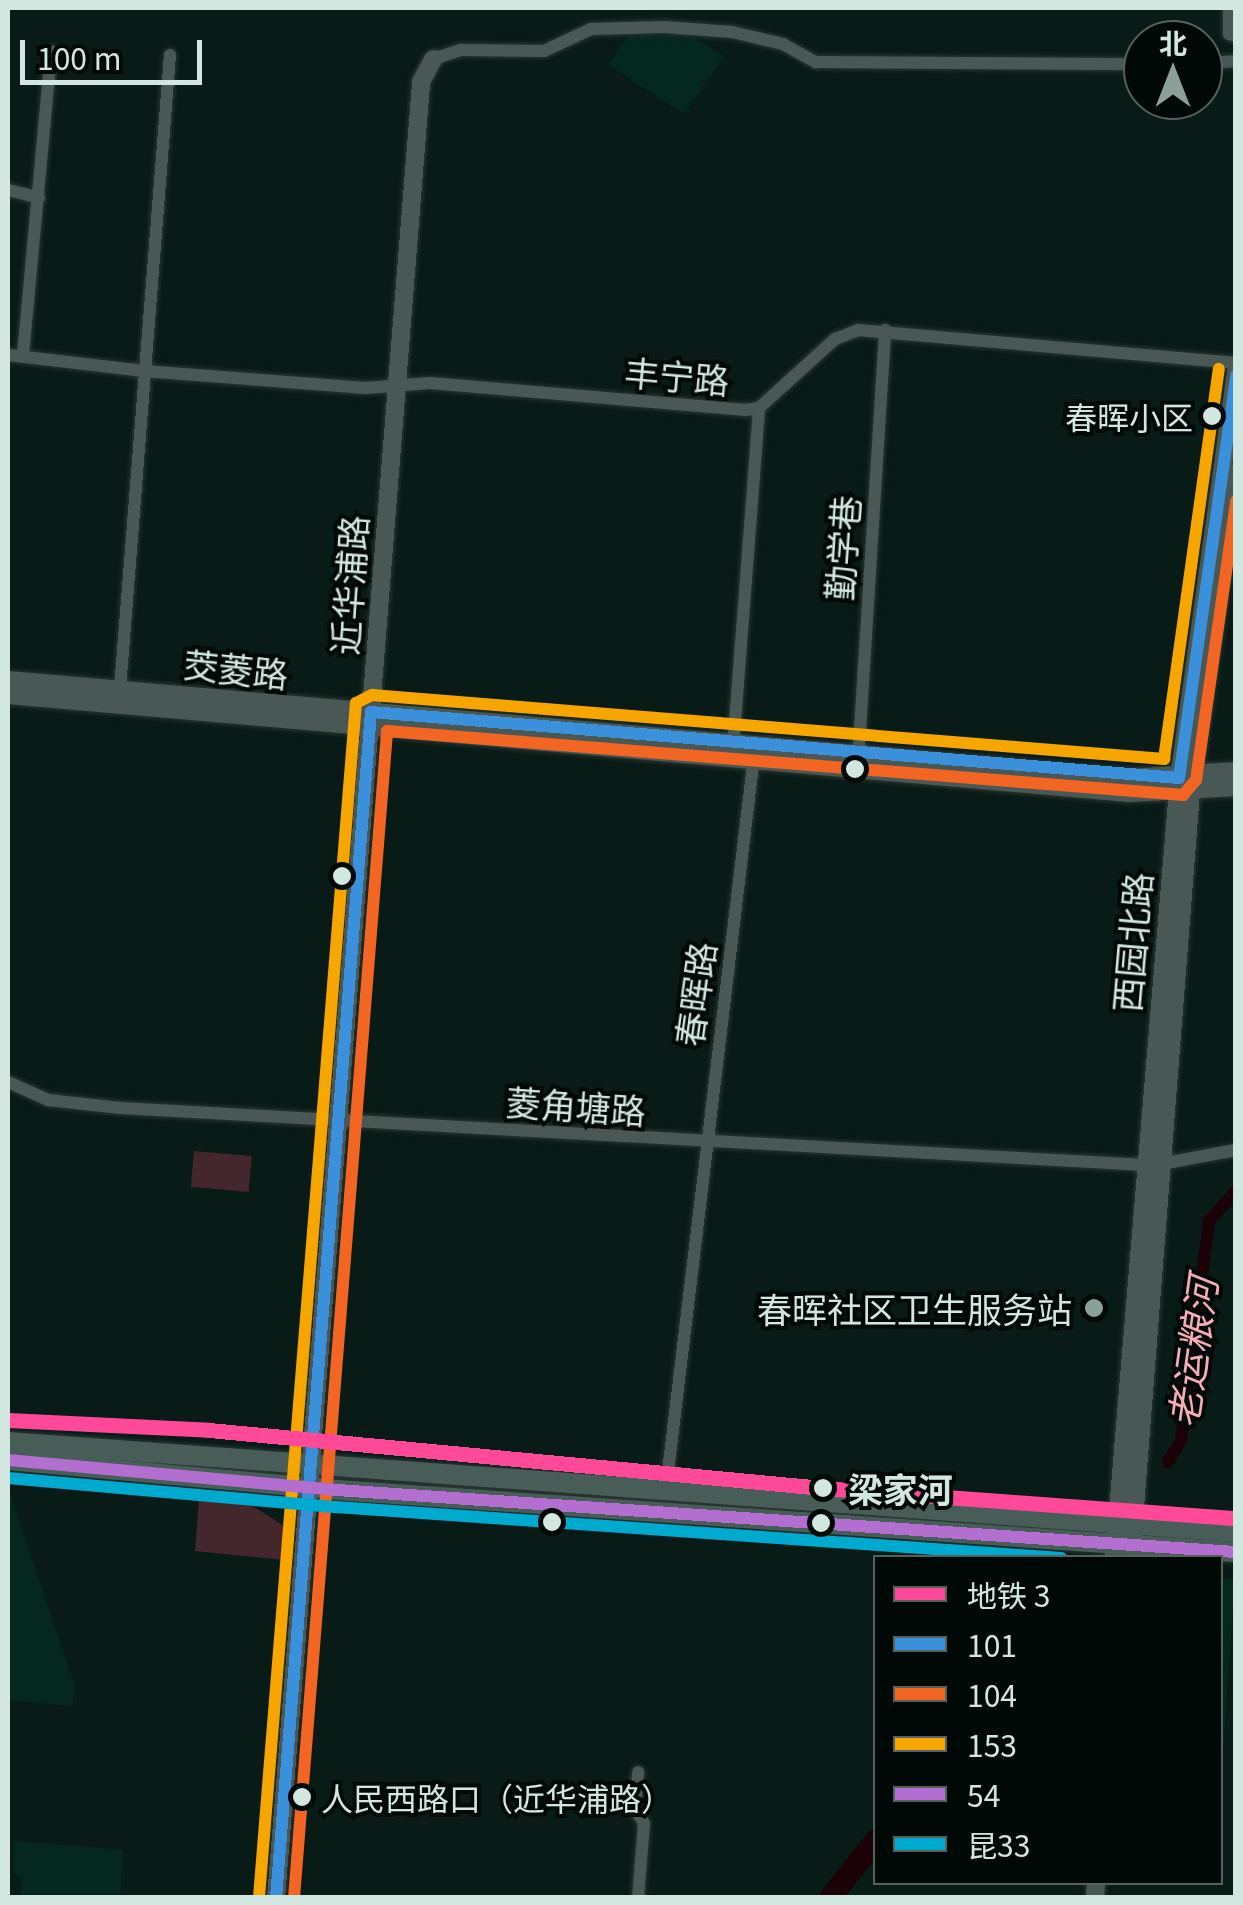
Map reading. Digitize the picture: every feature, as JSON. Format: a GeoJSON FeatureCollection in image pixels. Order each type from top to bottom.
{"type":"FeatureCollection","features":[{"type":"Feature","properties":{"kind":"main road"},"geometry":{"type":"LineString","coordinates":[[8,1442],[666,1488],[1236,1552]]}},
{"type":"Feature","properties":{"kind":"main road"},"geometry":{"type":"LineString","coordinates":[[8,1460],[306,1488],[1124,1541],[1236,1532]]}},
{"type":"Feature","properties":{"kind":"street"},"geometry":{"type":"LineString","coordinates":[[1229,8],[1229,34],[1236,36]]}},
{"type":"Feature","properties":{"kind":"street"},"geometry":{"type":"LineString","coordinates":[[433,59],[461,50],[544,50],[591,29],[664,27],[732,32],[784,44],[816,62],[1123,64]]}},
{"type":"Feature","properties":{"kind":"street"},"geometry":{"type":"LineString","coordinates":[[23,355],[51,51]]}},
{"type":"Feature","properties":{"kind":"street"},"geometry":{"type":"LineString","coordinates":[[120,689],[170,55]]}},
{"type":"Feature","properties":{"kind":"street","name":"近华浦路"},"geometry":{"type":"LineString","coordinates":[[276,1898],[308,1462],[343,1121],[370,720],[421,82],[433,59]]}},
{"type":"Feature","properties":{"kind":"street"},"geometry":{"type":"LineString","coordinates":[[8,190],[39,198]]}},
{"type":"Feature","properties":{"kind":"street","name":"丰宁路"},"geometry":{"type":"LineString","coordinates":[[8,355],[144,371],[759,408],[835,339],[858,330],[1236,363]]}},
{"type":"Feature","properties":{"kind":"street","name":"勤学巷"},"geometry":{"type":"LineString","coordinates":[[858,762],[885,330]]}},
{"type":"Feature","properties":{"kind":"street","name":"西园北路"},"geometry":{"type":"LineString","coordinates":[[1124,1541],[1185,785],[1236,371]]}},
{"type":"Feature","properties":{"kind":"street"},"geometry":{"type":"LineString","coordinates":[[732,752],[759,408]]}},
{"type":"Feature","properties":{"kind":"street","name":"西园北路"},"geometry":{"type":"LineString","coordinates":[[1185,785],[1236,472]]}},
{"type":"Feature","properties":{"kind":"street","name":"茭菱路"},"geometry":{"type":"LineString","coordinates":[[8,680],[120,689],[370,720]]}},
{"type":"Feature","properties":{"kind":"street","name":"茭菱路"},"geometry":{"type":"LineString","coordinates":[[8,695],[370,720],[858,762],[1236,787]]}},
{"type":"Feature","properties":{"kind":"street","name":"春晖路"},"geometry":{"type":"LineString","coordinates":[[666,1488],[703,1144],[755,754]]}},
{"type":"Feature","properties":{"kind":"street","name":"茭菱路"},"geometry":{"type":"LineString","coordinates":[[1185,785],[1236,771]]}},
{"type":"Feature","properties":{"kind":"street","name":"菱角塘路"},"geometry":{"type":"LineString","coordinates":[[8,1082],[48,1100],[703,1144],[1153,1164],[1236,1150]]}},
{"type":"Feature","properties":{"kind":"street"},"geometry":{"type":"LineString","coordinates":[[638,1772],[635,1809],[644,1823],[638,1898]]}},
{"type":"Feature","properties":{"kind":"shaded area"},"geometry":{"type":"Polygon","coordinates":[[[687,34],[724,56],[684,114],[608,65],[628,36],[687,34]]]}},
{"type":"Feature","properties":{"kind":"shaded area"},"geometry":{"type":"Polygon","coordinates":[[[194,1151],[252,1156],[249,1192],[191,1187],[194,1151]]]}},
{"type":"Feature","properties":{"kind":"shaded area"},"geometry":{"type":"Polygon","coordinates":[[[8,1488],[74,1684],[73,1706],[8,1700],[8,1488]]]}},
{"type":"Feature","properties":{"kind":"shaded area"},"geometry":{"type":"Polygon","coordinates":[[[199,1498],[248,1503],[284,1526],[284,1560],[195,1551],[199,1498]]]}},
{"type":"Feature","properties":{"kind":"shaded area"},"geometry":{"type":"Polygon","coordinates":[[[1223,1579],[1235,1580],[1223,1751],[1223,1579]]]}},
{"type":"Feature","properties":{"kind":"shaded area"},"geometry":{"type":"Polygon","coordinates":[[[15,1841],[123,1850],[120,1897],[21,1897],[22,1879],[13,1873],[15,1841]]]}},
{"type":"Feature","properties":{"kind":"waterway","name":"老运粮河"},"geometry":{"type":"LineString","coordinates":[[1168,1462],[1181,1440],[1209,1221],[1236,1191]]}},
{"type":"Feature","properties":{"kind":"waterway","name":"老运粮河"},"geometry":{"type":"LineString","coordinates":[[830,1898],[873,1844]]}},
{"type":"Feature","properties":{"kind":"metro line","name":"3"},"geometry":{"type":"LineString","coordinates":[[8,1420],[209,1430],[823,1488],[1236,1518]]}},
{"type":"Feature","properties":{"kind":"transit line","name":"153"},"geometry":{"type":"LineString","coordinates":[[259,1897],[356,703],[372,695],[1164,759],[1219,369]]}},
{"type":"Feature","properties":{"kind":"transit line","name":"101"},"geometry":{"type":"LineString","coordinates":[[276,1898],[371,712],[1179,778],[1236,375]]}},
{"type":"Feature","properties":{"kind":"transit line","name":"104"},"geometry":{"type":"LineString","coordinates":[[294,1898],[387,731],[1183,795],[1196,780],[1236,501]]}},
{"type":"Feature","properties":{"kind":"transit line","name":"54"},"geometry":{"type":"LineString","coordinates":[[8,1460],[337,1490],[1236,1552]]}},
{"type":"Feature","properties":{"kind":"transit line","name":"昆33"},"geometry":{"type":"LineString","coordinates":[[8,1478],[336,1507],[1018,1555]]}},
{"type":"Feature","properties":{"kind":"place","name":"春晖小区"},"geometry":{"type":"Point","coordinates":[1212,416]}},
{"type":"Feature","properties":{"kind":"place","name":"春晖社区卫生服务站"},"geometry":{"type":"Point","coordinates":[1094,1308]}},
{"type":"Feature","properties":{"kind":"place","name":"梁家河"},"geometry":{"type":"Point","coordinates":[823,1488]}},
{"type":"Feature","properties":{"kind":"place","name":"人民西路口（近华浦路）"},"geometry":{"type":"Point","coordinates":[302,1797]}}]}
